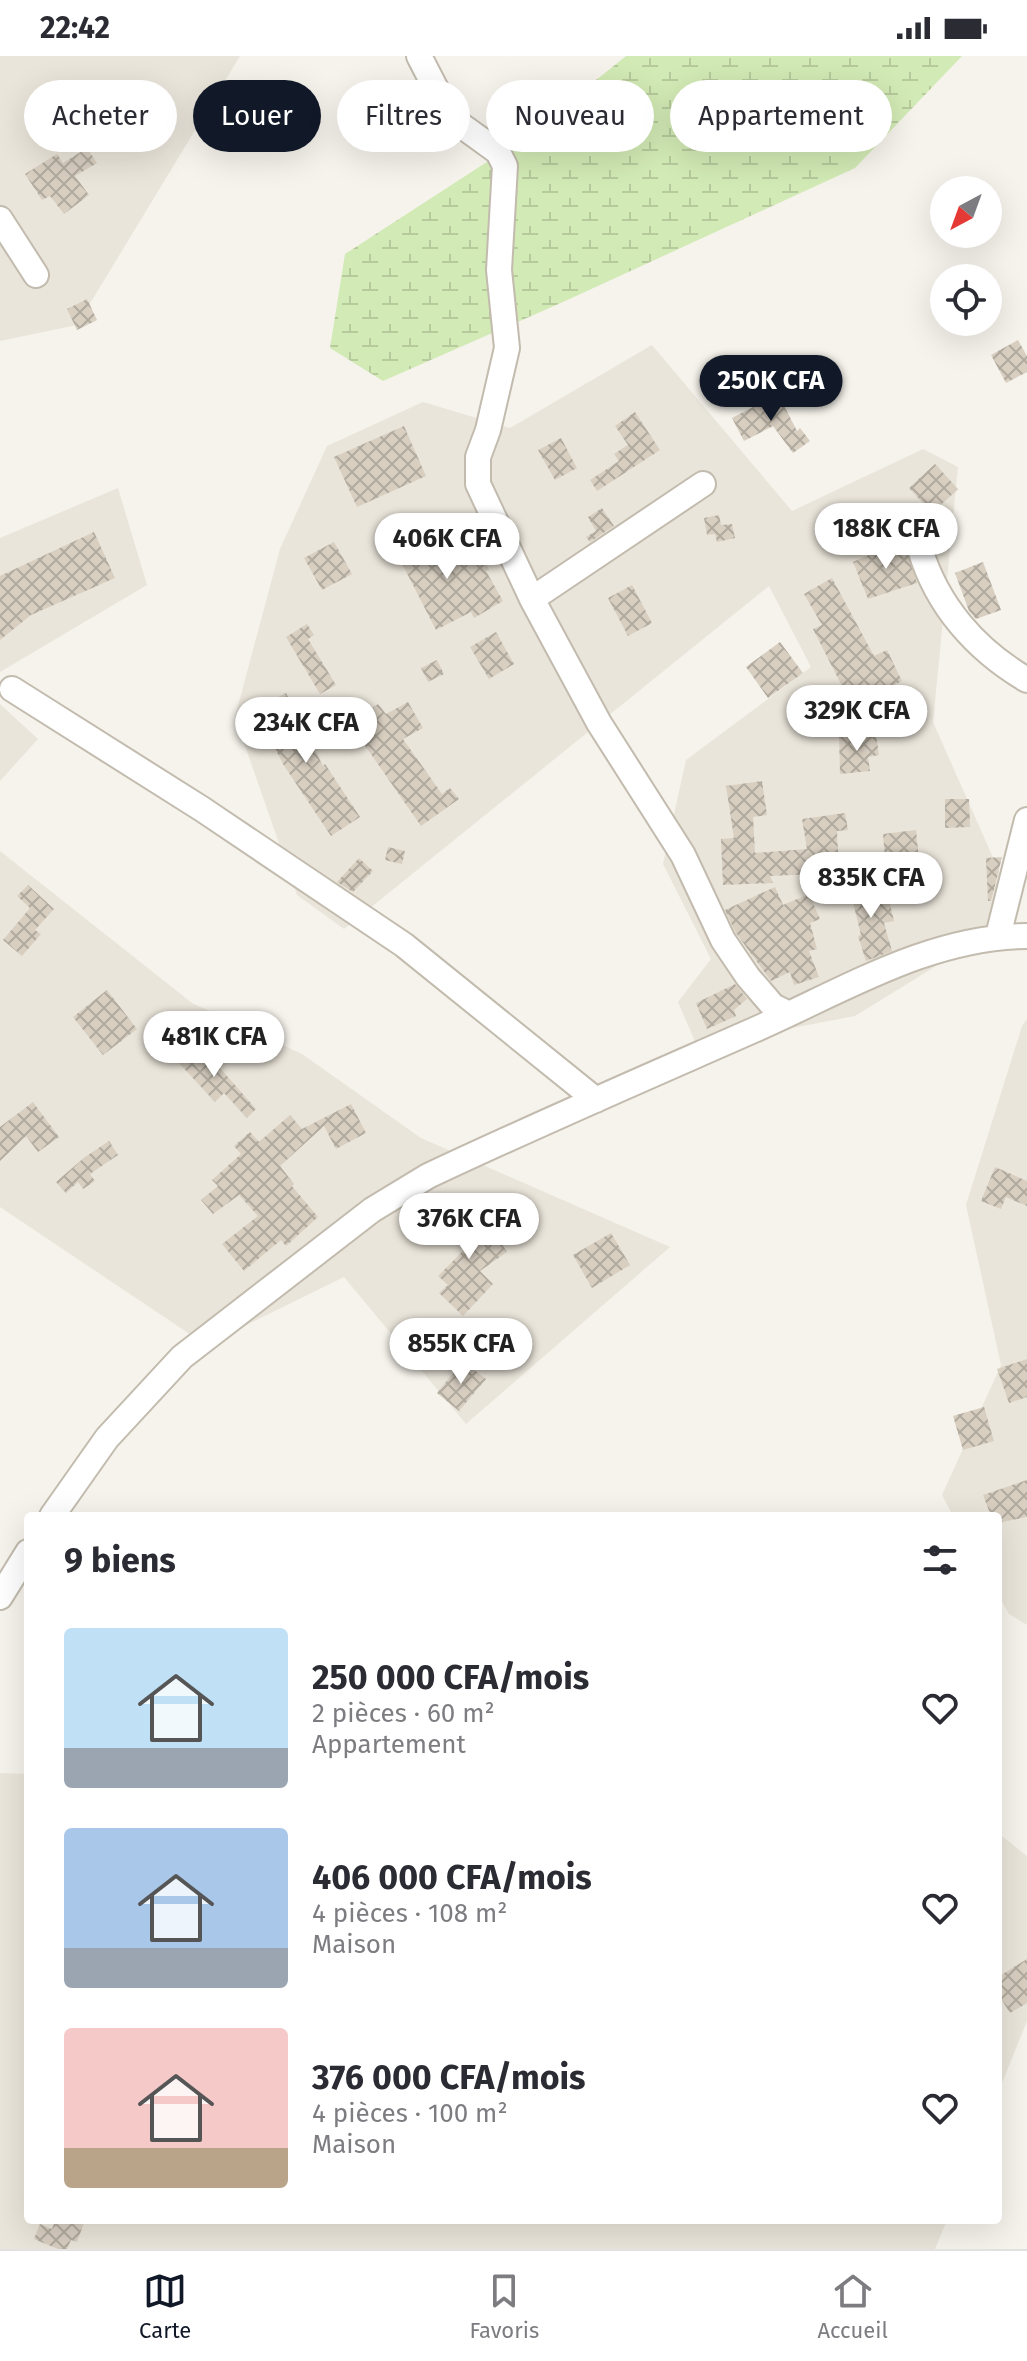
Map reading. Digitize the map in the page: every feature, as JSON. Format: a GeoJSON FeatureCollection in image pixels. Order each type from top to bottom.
{"type":"FeatureCollection","features":[{"type":"Feature","properties":{"kind":"street"},"geometry":{"type":"LineString","coordinates":[[419,56],[451,118],[498,152],[505,166],[499,270],[507,348],[488,430],[478,457],[478,484],[532,599],[599,723],[683,855],[723,940],[748,977],[773,1006],[789,1014]]}},
{"type":"Feature","properties":{"kind":"street"},"geometry":{"type":"LineString","coordinates":[[0,219],[36,275]]}},
{"type":"Feature","properties":{"kind":"street"},"geometry":{"type":"LineString","coordinates":[[532,599],[703,484]]}},
{"type":"Feature","properties":{"kind":"street"},"geometry":{"type":"LineString","coordinates":[[920,549],[928,576],[944,604],[970,636],[999,663],[1027,680]]}},
{"type":"Feature","properties":{"kind":"street"},"geometry":{"type":"LineString","coordinates":[[12,689],[202,809],[404,945],[596,1100]]}},
{"type":"Feature","properties":{"kind":"street"},"geometry":{"type":"LineString","coordinates":[[998,936],[1027,820]]}},
{"type":"Feature","properties":{"kind":"street"},"geometry":{"type":"LineString","coordinates":[[55,1512],[107,1438],[182,1357],[372,1210],[428,1176],[885,968],[940,948],[998,936],[1027,936]]}},
{"type":"Feature","properties":{"kind":"street"},"geometry":{"type":"LineString","coordinates":[[0,1597],[24,1558]]}},
{"type":"Feature","properties":{"kind":"shaded area"},"geometry":{"type":"Polygon","coordinates":[[[0,56],[240,56],[225,80],[193,80],[193,134],[77,325],[0,341],[0,56]]]}},
{"type":"Feature","properties":{"kind":"shaded area"},"geometry":{"type":"Polygon","coordinates":[[[652,345],[792,511],[923,449],[958,467],[933,722],[1003,880],[993,931],[855,1016],[697,1046],[678,1002],[711,959],[663,864],[686,760],[811,667],[769,586],[344,929],[297,895],[235,717],[280,549],[327,446],[423,402],[510,428],[652,345]]]}},
{"type":"Feature","properties":{"kind":"shaded area"},"geometry":{"type":"Polygon","coordinates":[[[118,488],[147,585],[0,672],[0,538],[118,488]]]}},
{"type":"Feature","properties":{"kind":"shaded area"},"geometry":{"type":"Polygon","coordinates":[[[0,704],[38,739],[0,781],[0,704]]]}},
{"type":"Feature","properties":{"kind":"shaded area"},"geometry":{"type":"Polygon","coordinates":[[[0,851],[192,1003],[302,1054],[421,1138],[670,1247],[466,1424],[344,1277],[206,1345],[0,1207],[0,851]]]}},
{"type":"Feature","properties":{"kind":"shaded area"},"geometry":{"type":"Polygon","coordinates":[[[1027,1019],[1027,1625],[1009,1614],[1002,1602],[1002,1512],[951,1512],[942,1495],[1001,1365],[966,1205],[1022,1026],[1027,1019]]]}},
{"type":"Feature","properties":{"kind":"shaded area"},"geometry":{"type":"Polygon","coordinates":[[[0,1773],[24,1774],[24,2224],[945,2224],[935,2249],[0,2249],[0,1773]]]}},
{"type":"Feature","properties":{"kind":"shaded area"},"geometry":{"type":"Polygon","coordinates":[[[1002,1836],[1027,1856],[1027,2021],[1002,2083],[1002,1836]]]}},
{"type":"Feature","properties":{"kind":"green space"},"geometry":{"type":"Polygon","coordinates":[[[626,56],[962,56],[892,129],[892,80],[670,80],[670,152],[870,152],[855,168],[383,381],[330,348],[345,254],[502,152],[654,152],[654,80],[596,80],[626,56]]]}},
{"type":"Feature","properties":{"kind":"building"},"geometry":{"type":"Polygon","coordinates":[[[81,152],[90,152],[97,163],[75,176],[89,195],[64,214],[50,196],[42,200],[25,174],[57,154],[63,163],[81,152]]]}},
{"type":"Feature","properties":{"kind":"building"},"geometry":{"type":"Polygon","coordinates":[[[87,299],[97,320],[77,330],[67,309],[87,299]]]}},
{"type":"Feature","properties":{"kind":"building"},"geometry":{"type":"Polygon","coordinates":[[[1018,340],[1027,356],[1027,372],[1006,383],[991,355],[1018,340]]]}},
{"type":"Feature","properties":{"kind":"building"},"geometry":{"type":"Polygon","coordinates":[[[778,394],[797,431],[800,428],[810,441],[793,453],[773,426],[744,441],[732,418],[778,394]]]}},
{"type":"Feature","properties":{"kind":"building"},"geometry":{"type":"Polygon","coordinates":[[[635,412],[660,450],[597,491],[590,480],[619,461],[614,454],[628,445],[615,426],[635,412]]]}},
{"type":"Feature","properties":{"kind":"building"},"geometry":{"type":"Polygon","coordinates":[[[404,426],[426,476],[357,507],[334,457],[404,426]]]}},
{"type":"Feature","properties":{"kind":"building"},"geometry":{"type":"Polygon","coordinates":[[[561,438],[577,468],[555,480],[538,450],[561,438]]]}},
{"type":"Feature","properties":{"kind":"building"},"geometry":{"type":"Polygon","coordinates":[[[935,464],[958,489],[932,513],[909,488],[935,464]]]}},
{"type":"Feature","properties":{"kind":"building"},"geometry":{"type":"Polygon","coordinates":[[[602,508],[614,526],[590,542],[586,537],[596,531],[588,517],[602,508]]]}},
{"type":"Feature","properties":{"kind":"building"},"geometry":{"type":"Polygon","coordinates":[[[719,515],[721,525],[732,524],[735,538],[717,542],[715,534],[707,535],[704,518],[719,515]]]}},
{"type":"Feature","properties":{"kind":"building"},"geometry":{"type":"Polygon","coordinates":[[[433,529],[451,565],[482,552],[489,570],[486,571],[503,601],[474,618],[471,612],[436,630],[394,548],[433,529]]]}},
{"type":"Feature","properties":{"kind":"building"},"geometry":{"type":"Polygon","coordinates":[[[94,532],[115,578],[31,615],[0,640],[0,576],[94,532]]]}},
{"type":"Feature","properties":{"kind":"building"},"geometry":{"type":"Polygon","coordinates":[[[903,540],[917,583],[868,599],[853,562],[903,540]]]}},
{"type":"Feature","properties":{"kind":"building"},"geometry":{"type":"Polygon","coordinates":[[[334,542],[352,574],[322,590],[304,558],[334,542]]]}},
{"type":"Feature","properties":{"kind":"building"},"geometry":{"type":"Polygon","coordinates":[[[983,562],[1001,610],[976,619],[969,611],[955,573],[983,562]]]}},
{"type":"Feature","properties":{"kind":"building"},"geometry":{"type":"Polygon","coordinates":[[[832,578],[874,656],[887,650],[902,681],[871,696],[865,684],[846,694],[813,629],[822,625],[804,594],[832,578]]]}},
{"type":"Feature","properties":{"kind":"building"},"geometry":{"type":"Polygon","coordinates":[[[632,585],[652,623],[628,636],[608,598],[632,585]]]}},
{"type":"Feature","properties":{"kind":"building"},"geometry":{"type":"Polygon","coordinates":[[[307,624],[314,635],[308,639],[336,685],[320,694],[286,637],[307,624]]]}},
{"type":"Feature","properties":{"kind":"building"},"geometry":{"type":"Polygon","coordinates":[[[496,632],[514,664],[489,679],[470,647],[496,632]]]}},
{"type":"Feature","properties":{"kind":"building"},"geometry":{"type":"Polygon","coordinates":[[[780,642],[803,673],[768,698],[746,667],[780,642]]]}},
{"type":"Feature","properties":{"kind":"building"},"geometry":{"type":"Polygon","coordinates":[[[437,660],[444,674],[428,682],[421,668],[437,660]]]}},
{"type":"Feature","properties":{"kind":"building"},"geometry":{"type":"Polygon","coordinates":[[[286,693],[323,766],[325,764],[360,817],[331,836],[283,764],[255,709],[286,693]]]}},
{"type":"Feature","properties":{"kind":"building"},"geometry":{"type":"Polygon","coordinates":[[[408,702],[423,728],[403,739],[442,794],[450,788],[459,799],[421,826],[350,724],[378,704],[386,714],[408,702]]]}},
{"type":"Feature","properties":{"kind":"building"},"geometry":{"type":"Polygon","coordinates":[[[839,735],[876,735],[879,755],[868,757],[870,771],[840,774],[839,735]]]}},
{"type":"Feature","properties":{"kind":"building"},"geometry":{"type":"Polygon","coordinates":[[[762,781],[767,815],[753,817],[755,853],[807,849],[802,819],[845,813],[848,830],[837,831],[839,873],[770,876],[773,883],[723,885],[721,839],[734,838],[726,786],[762,781]]]}},
{"type":"Feature","properties":{"kind":"building"},"geometry":{"type":"Polygon","coordinates":[[[945,799],[969,799],[970,827],[945,828],[945,799]]]}},
{"type":"Feature","properties":{"kind":"building"},"geometry":{"type":"Polygon","coordinates":[[[916,830],[920,869],[886,872],[883,834],[916,830]]]}},
{"type":"Feature","properties":{"kind":"building"},"geometry":{"type":"Polygon","coordinates":[[[388,847],[405,851],[402,864],[385,860],[388,847]]]}},
{"type":"Feature","properties":{"kind":"building"},"geometry":{"type":"Polygon","coordinates":[[[1002,857],[991,901],[988,901],[986,858],[1002,857]]]}},
{"type":"Feature","properties":{"kind":"building"},"geometry":{"type":"Polygon","coordinates":[[[359,858],[373,871],[353,892],[337,882],[359,858]]]}},
{"type":"Feature","properties":{"kind":"building"},"geometry":{"type":"Polygon","coordinates":[[[871,881],[872,903],[889,900],[894,921],[884,923],[892,951],[866,961],[848,882],[871,881]]]}},
{"type":"Feature","properties":{"kind":"building"},"geometry":{"type":"Polygon","coordinates":[[[28,885],[54,909],[35,930],[41,934],[22,956],[3,940],[30,908],[17,896],[28,885]]]}},
{"type":"Feature","properties":{"kind":"building"},"geometry":{"type":"Polygon","coordinates":[[[775,887],[783,905],[809,894],[820,919],[810,923],[817,949],[809,951],[819,977],[794,985],[790,972],[771,981],[736,933],[725,910],[775,887]]]}},
{"type":"Feature","properties":{"kind":"building"},"geometry":{"type":"Polygon","coordinates":[[[735,984],[747,999],[734,1010],[736,1016],[707,1029],[696,1003],[735,984]]]}},
{"type":"Feature","properties":{"kind":"building"},"geometry":{"type":"Polygon","coordinates":[[[107,990],[137,1029],[103,1055],[73,1017],[107,990]]]}},
{"type":"Feature","properties":{"kind":"building"},"geometry":{"type":"Polygon","coordinates":[[[198,1043],[256,1109],[247,1118],[224,1093],[215,1102],[178,1062],[198,1043]]]}},
{"type":"Feature","properties":{"kind":"building"},"geometry":{"type":"Polygon","coordinates":[[[33,1102],[59,1137],[38,1152],[26,1136],[0,1161],[0,1127],[33,1102]]]}},
{"type":"Feature","properties":{"kind":"building"},"geometry":{"type":"Polygon","coordinates":[[[351,1104],[366,1133],[336,1149],[324,1126],[280,1166],[318,1217],[286,1246],[281,1240],[244,1271],[222,1244],[258,1216],[239,1195],[213,1214],[201,1200],[218,1186],[212,1180],[241,1154],[234,1146],[250,1132],[259,1142],[290,1115],[302,1129],[351,1104]]]}},
{"type":"Feature","properties":{"kind":"building"},"geometry":{"type":"Polygon","coordinates":[[[109,1141],[118,1155],[90,1174],[95,1181],[83,1189],[78,1182],[66,1193],[56,1182],[109,1141]]]}},
{"type":"Feature","properties":{"kind":"building"},"geometry":{"type":"Polygon","coordinates":[[[995,1167],[1027,1181],[1027,1206],[1006,1197],[1001,1209],[981,1201],[995,1167]]]}},
{"type":"Feature","properties":{"kind":"building"},"geometry":{"type":"Polygon","coordinates":[[[460,1203],[482,1231],[490,1226],[507,1252],[480,1271],[493,1284],[463,1316],[439,1293],[448,1285],[438,1276],[465,1249],[441,1219],[460,1203]]]}},
{"type":"Feature","properties":{"kind":"building"},"geometry":{"type":"Polygon","coordinates":[[[611,1233],[630,1265],[592,1288],[573,1255],[611,1233]]]}},
{"type":"Feature","properties":{"kind":"building"},"geometry":{"type":"Polygon","coordinates":[[[1027,1359],[1027,1397],[1009,1403],[997,1369],[1027,1359]]]}},
{"type":"Feature","properties":{"kind":"building"},"geometry":{"type":"Polygon","coordinates":[[[463,1361],[486,1379],[459,1411],[437,1393],[463,1361]]]}},
{"type":"Feature","properties":{"kind":"building"},"geometry":{"type":"Polygon","coordinates":[[[984,1407],[994,1441],[963,1450],[953,1416],[984,1407]]]}},
{"type":"Feature","properties":{"kind":"building"},"geometry":{"type":"Polygon","coordinates":[[[1027,1480],[1027,1517],[1002,1522],[1002,1512],[989,1512],[983,1495],[1027,1480]]]}},
{"type":"Feature","properties":{"kind":"building"},"geometry":{"type":"Polygon","coordinates":[[[1027,1959],[1027,2003],[1010,2013],[1002,2000],[1002,1975],[1027,1959]]]}},
{"type":"Feature","properties":{"kind":"building"},"geometry":{"type":"Polygon","coordinates":[[[40,2224],[52,2229],[54,2224],[84,2224],[77,2242],[71,2240],[67,2249],[58,2249],[34,2239],[40,2224]]]}}]}
